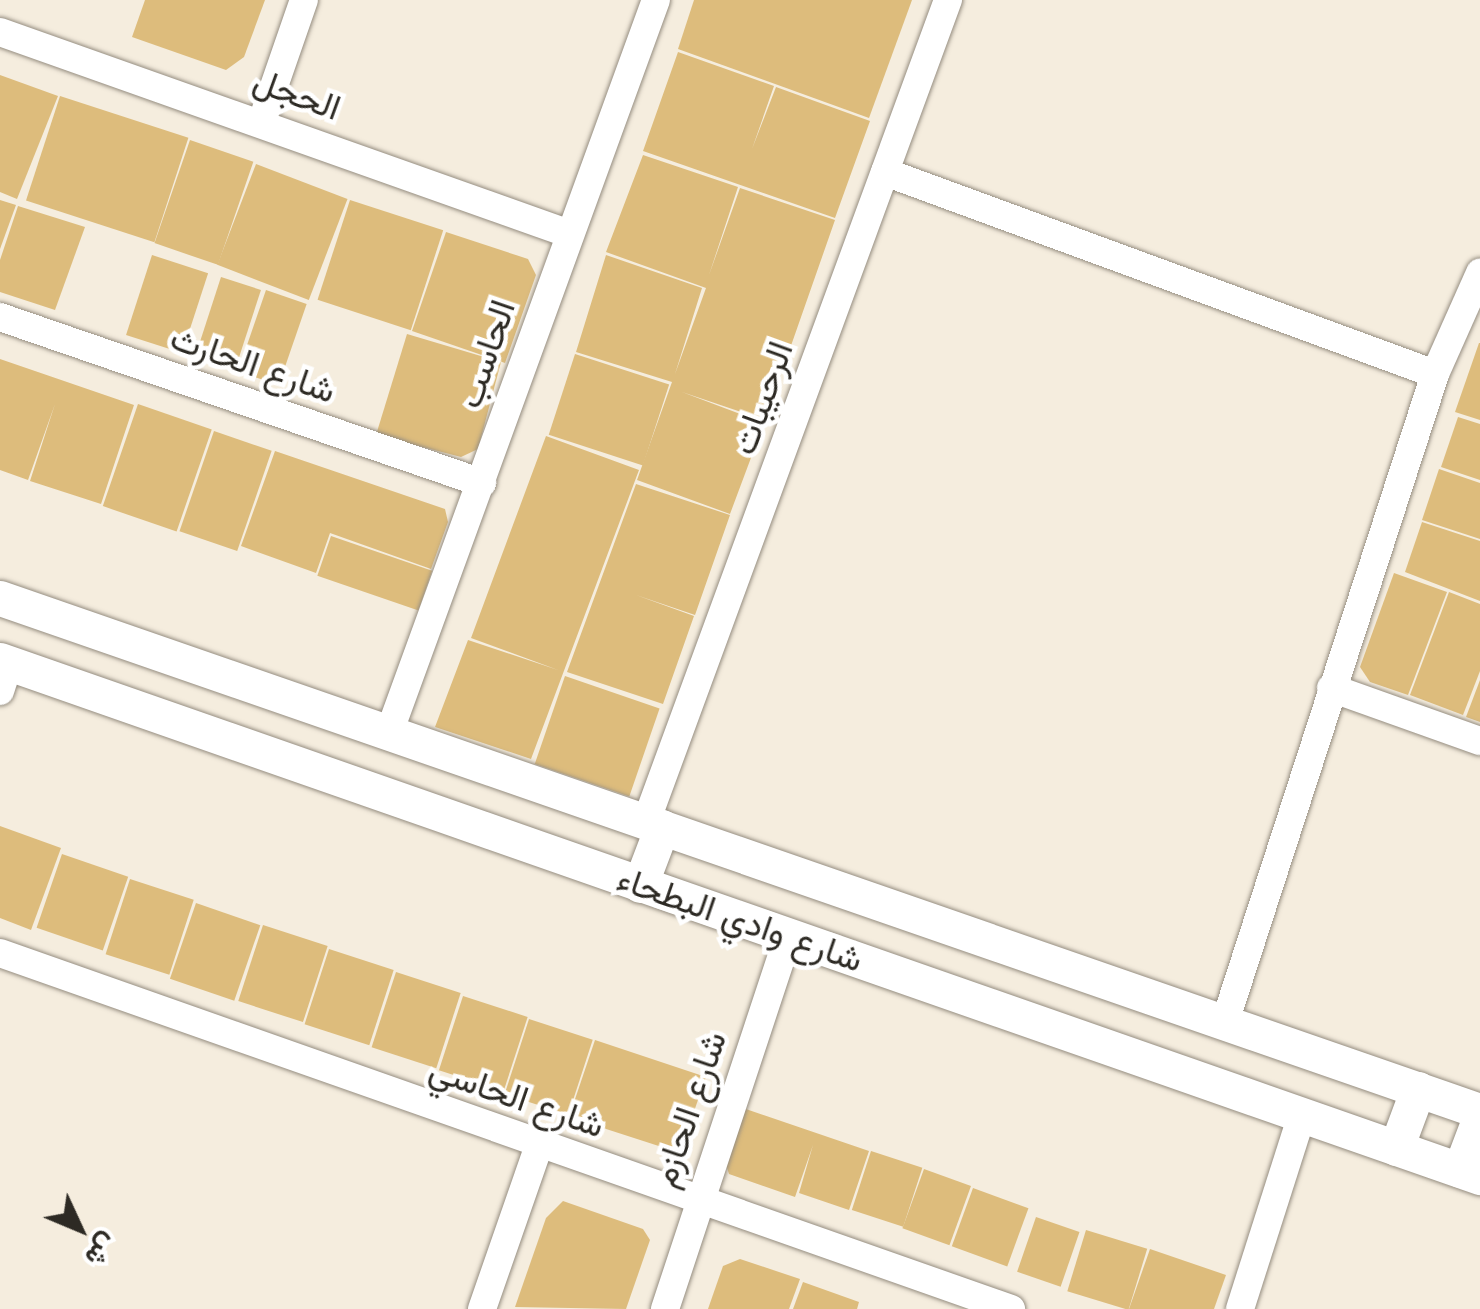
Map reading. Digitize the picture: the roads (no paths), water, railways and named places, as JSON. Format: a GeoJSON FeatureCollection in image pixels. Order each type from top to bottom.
{"type":"FeatureCollection","features":[{"type":"Feature","properties":{"kind":"street"},"geometry":{"type":"LineString","coordinates":[[262,121],[304,0]]}},
{"type":"Feature","properties":{"kind":"street","name":"الحاسب"},"geometry":{"type":"LineString","coordinates":[[388,732],[656,0]]}},
{"type":"Feature","properties":{"kind":"street","name":"الرحيبات"},"geometry":{"type":"LineString","coordinates":[[654,824],[948,0]]}},
{"type":"Feature","properties":{"kind":"street","name":"الحجل"},"geometry":{"type":"LineString","coordinates":[[0,32],[262,121],[568,232]]}},
{"type":"Feature","properties":{"kind":"street"},"geometry":{"type":"LineString","coordinates":[[885,172],[1435,374]]}},
{"type":"Feature","properties":{"kind":"street"},"geometry":{"type":"LineString","coordinates":[[1225,1022],[1435,374],[1480,273]]}},
{"type":"Feature","properties":{"kind":"street","name":"شارع الحارث"},"geometry":{"type":"LineString","coordinates":[[0,317],[482,483]]}},
{"type":"Feature","properties":{"kind":"street","name":"شارع وادي البطحاء"},"geometry":{"type":"LineString","coordinates":[[0,598],[1480,1114]]}},
{"type":"Feature","properties":{"kind":"street","name":"شارع وادي البطحاء"},"geometry":{"type":"LineString","coordinates":[[3,672],[640,885],[1470,1174]]}},
{"type":"Feature","properties":{"kind":"street"},"geometry":{"type":"LineString","coordinates":[[1331,688],[1480,740]]}},
{"type":"Feature","properties":{"kind":"street"},"geometry":{"type":"LineString","coordinates":[[640,885],[654,824]]}},
{"type":"Feature","properties":{"kind":"street","name":"شارع الحازم"},"geometry":{"type":"LineString","coordinates":[[665,1309],[697,1198],[788,936]]}},
{"type":"Feature","properties":{"kind":"street","name":"شارع الحاسي"},"geometry":{"type":"LineString","coordinates":[[0,953],[1011,1309]]}},
{"type":"Feature","properties":{"kind":"street"},"geometry":{"type":"LineString","coordinates":[[1396,1148],[1418,1090]]}},
{"type":"Feature","properties":{"kind":"street"},"geometry":{"type":"LineString","coordinates":[[1470,1174],[1480,1114]]}},
{"type":"Feature","properties":{"kind":"street"},"geometry":{"type":"LineString","coordinates":[[1240,1309],[1302,1115]]}},
{"type":"Feature","properties":{"kind":"street"},"geometry":{"type":"LineString","coordinates":[[482,1309],[539,1145]]}}]}
